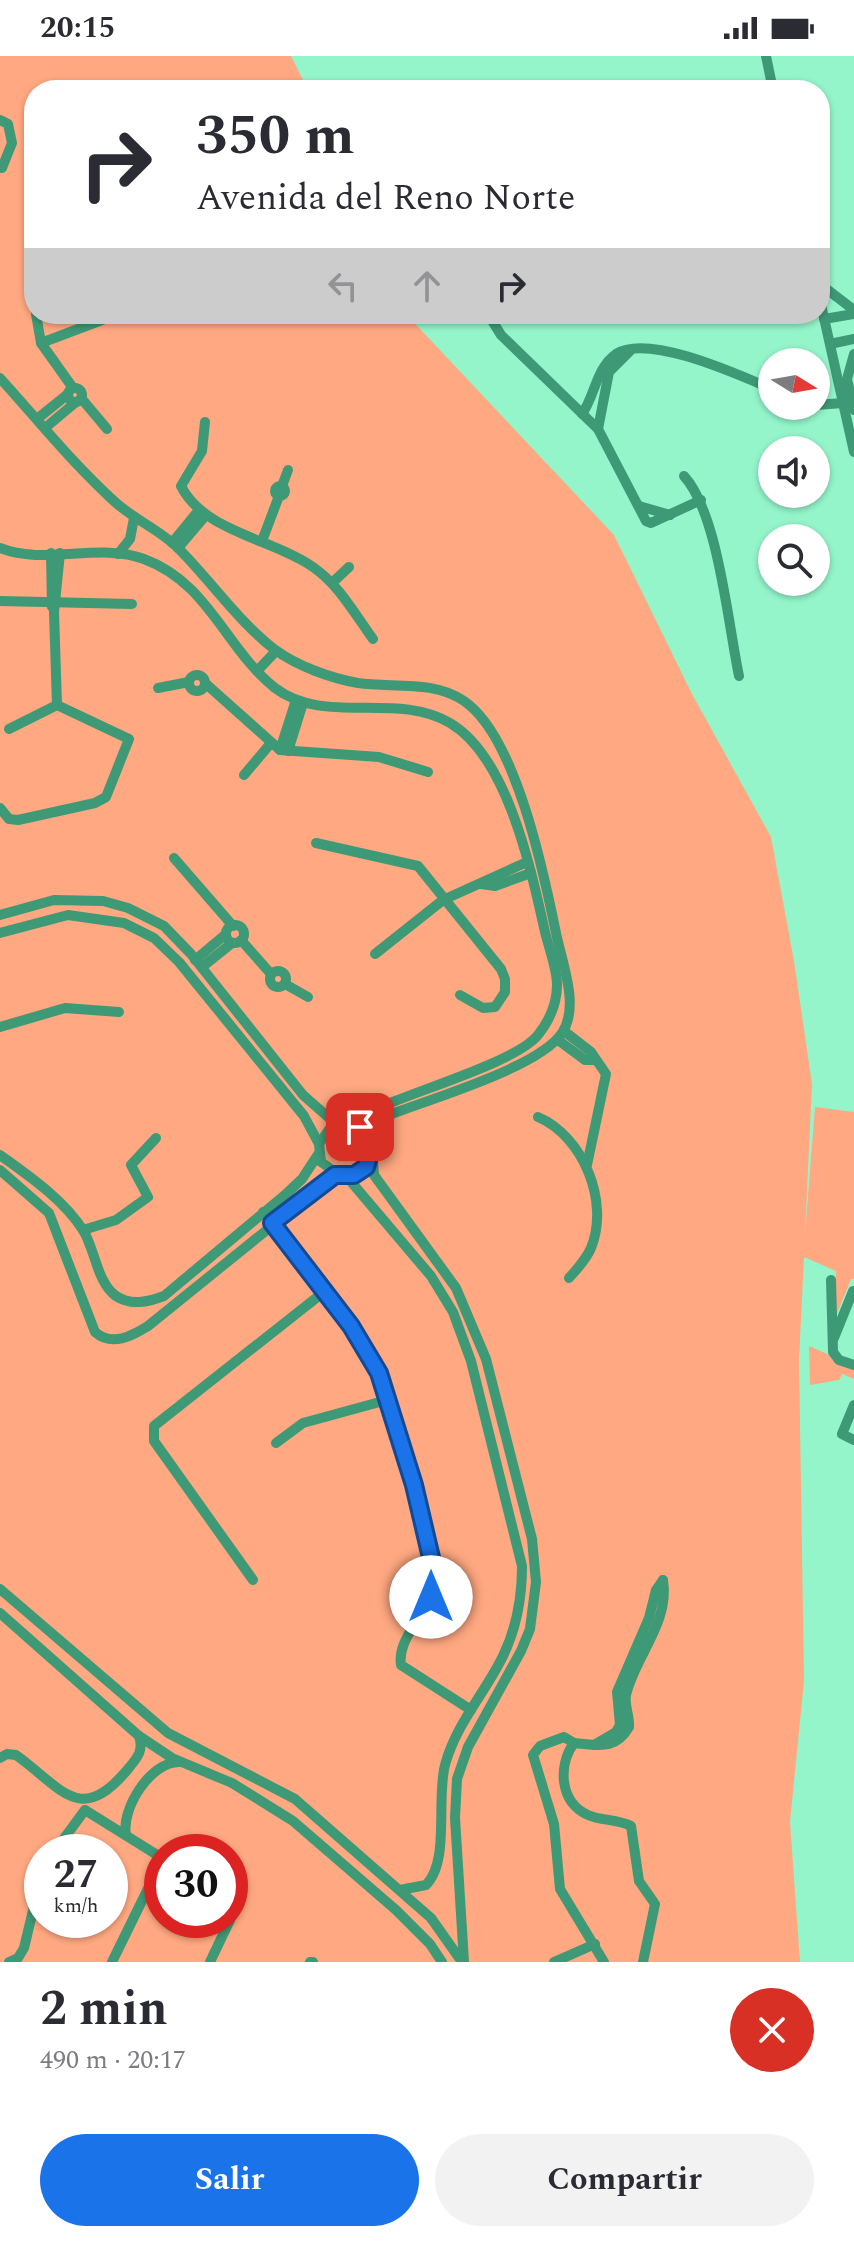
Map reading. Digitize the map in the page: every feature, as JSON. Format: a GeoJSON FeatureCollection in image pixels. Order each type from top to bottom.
{"type":"FeatureCollection","features":[{"type":"Feature","properties":{"kind":"street"},"geometry":{"type":"LineString","coordinates":[[766,56],[771,80]]}},
{"type":"Feature","properties":{"kind":"street"},"geometry":{"type":"LineString","coordinates":[[0,120],[8,124],[12,137],[2,168]]}},
{"type":"Feature","properties":{"kind":"street"},"geometry":{"type":"LineString","coordinates":[[830,292],[854,312]]}},
{"type":"Feature","properties":{"kind":"street"},"geometry":{"type":"LineString","coordinates":[[830,318],[854,312]]}},
{"type":"Feature","properties":{"kind":"street"},"geometry":{"type":"LineString","coordinates":[[38,324],[41,343],[74,396],[107,429]]}},
{"type":"Feature","properties":{"kind":"street"},"geometry":{"type":"LineString","coordinates":[[41,343],[91,324]]}},
{"type":"Feature","properties":{"kind":"street"},"geometry":{"type":"LineString","coordinates":[[494,324],[501,335],[598,429],[639,506],[670,515],[701,500]]}},
{"type":"Feature","properties":{"kind":"street"},"geometry":{"type":"LineString","coordinates":[[825,324],[854,452]]}},
{"type":"Feature","properties":{"kind":"street"},"geometry":{"type":"LineString","coordinates":[[830,344],[854,339]]}},
{"type":"Feature","properties":{"kind":"street"},"geometry":{"type":"LineString","coordinates":[[598,429],[609,372],[630,351]]}},
{"type":"Feature","properties":{"kind":"street"},"geometry":{"type":"LineString","coordinates":[[582,414],[605,364],[618,353],[679,353],[758,384]]}},
{"type":"Feature","properties":{"kind":"street"},"geometry":{"type":"LineString","coordinates":[[854,354],[847,379],[854,410]]}},
{"type":"Feature","properties":{"kind":"street"},"geometry":{"type":"LineString","coordinates":[[0,378],[90,479],[134,518],[175,545],[276,651],[346,680],[443,691],[476,711],[512,774],[533,831],[570,1008],[561,1036],[537,1057],[389,1115],[369,1132],[374,1175],[443,1269],[472,1322],[486,1359],[536,1565],[530,1629],[468,1747],[457,1779],[455,1818],[463,1962]]}},
{"type":"Feature","properties":{"kind":"street"},"geometry":{"type":"LineString","coordinates":[[37,419],[74,396]]}},
{"type":"Feature","properties":{"kind":"street"},"geometry":{"type":"LineString","coordinates":[[45,428],[74,396]]}},
{"type":"Feature","properties":{"kind":"street"},"geometry":{"type":"LineString","coordinates":[[830,404],[843,403]]}},
{"type":"Feature","properties":{"kind":"street"},"geometry":{"type":"LineString","coordinates":[[205,422],[202,451],[181,486],[203,512],[309,565],[333,582],[373,639]]}},
{"type":"Feature","properties":{"kind":"street"},"geometry":{"type":"LineString","coordinates":[[262,541],[288,470]]}},
{"type":"Feature","properties":{"kind":"street"},"geometry":{"type":"LineString","coordinates":[[684,476],[701,500],[739,676]]}},
{"type":"Feature","properties":{"kind":"street"},"geometry":{"type":"LineString","coordinates":[[175,545],[203,512]]}},
{"type":"Feature","properties":{"kind":"street"},"geometry":{"type":"LineString","coordinates":[[118,554],[130,539],[134,518]]}},
{"type":"Feature","properties":{"kind":"street"},"geometry":{"type":"LineString","coordinates":[[0,548],[118,554],[143,559],[189,585],[277,689],[300,701],[408,709],[451,724],[469,738],[486,759],[504,797],[529,867],[557,983],[551,1014],[537,1037],[501,1058],[342,1123],[323,1134],[319,1149],[302,1179],[164,1296],[143,1303],[124,1301],[113,1295],[83,1230],[55,1198],[0,1155]]}},
{"type":"Feature","properties":{"kind":"street"},"geometry":{"type":"LineString","coordinates":[[55,553],[57,705]]}},
{"type":"Feature","properties":{"kind":"street"},"geometry":{"type":"LineString","coordinates":[[333,582],[349,567]]}},
{"type":"Feature","properties":{"kind":"street"},"geometry":{"type":"LineString","coordinates":[[0,601],[54,606],[132,604]]}},
{"type":"Feature","properties":{"kind":"street"},"geometry":{"type":"LineString","coordinates":[[258,670],[276,651]]}},
{"type":"Feature","properties":{"kind":"street"},"geometry":{"type":"LineString","coordinates":[[158,688],[189,682],[198,675],[279,748],[379,757],[428,772]]}},
{"type":"Feature","properties":{"kind":"street"},"geometry":{"type":"LineString","coordinates":[[244,775],[279,748],[300,701]]}},
{"type":"Feature","properties":{"kind":"street"},"geometry":{"type":"LineString","coordinates":[[9,729],[57,705]]}},
{"type":"Feature","properties":{"kind":"street"},"geometry":{"type":"LineString","coordinates":[[0,808],[12,820],[95,803],[106,797],[112,788],[128,737],[57,705]]}},
{"type":"Feature","properties":{"kind":"street"},"geometry":{"type":"LineString","coordinates":[[316,843],[418,866],[427,875],[443,900],[501,969],[505,979],[505,992],[495,1007],[483,1008],[460,995]]}},
{"type":"Feature","properties":{"kind":"street"},"geometry":{"type":"LineString","coordinates":[[174,858],[233,936],[271,974],[270,981],[275,987],[285,984],[308,997]]}},
{"type":"Feature","properties":{"kind":"street"},"geometry":{"type":"LineString","coordinates":[[375,954],[443,900],[481,884],[492,874],[529,867]]}},
{"type":"Feature","properties":{"kind":"street"},"geometry":{"type":"LineString","coordinates":[[0,915],[54,900],[103,901],[128,908],[164,926],[294,1084],[342,1123],[360,1127],[369,1137]]}},
{"type":"Feature","properties":{"kind":"street"},"geometry":{"type":"LineString","coordinates":[[0,933],[68,915],[124,923],[154,938],[179,962],[304,1116],[319,1149],[321,1162],[335,1175],[347,1177],[360,1172],[372,1154]]}},
{"type":"Feature","properties":{"kind":"street"},"geometry":{"type":"LineString","coordinates":[[198,964],[233,936]]}},
{"type":"Feature","properties":{"kind":"street"},"geometry":{"type":"LineString","coordinates":[[0,1027],[65,1008],[119,1012]]}},
{"type":"Feature","properties":{"kind":"street"},"geometry":{"type":"LineString","coordinates":[[561,1036],[585,1060],[594,1060],[603,1067],[606,1076],[587,1171]]}},
{"type":"Feature","properties":{"kind":"street"},"geometry":{"type":"LineString","coordinates":[[538,1117],[561,1128],[572,1144],[587,1171],[596,1210],[596,1231],[587,1255],[569,1278]]}},
{"type":"Feature","properties":{"kind":"street"},"geometry":{"type":"LineString","coordinates":[[572,1144],[592,1136]]}},
{"type":"Feature","properties":{"kind":"street"},"geometry":{"type":"LineString","coordinates":[[83,1230],[116,1220],[148,1197],[131,1165],[156,1138]]}},
{"type":"Feature","properties":{"kind":"street"},"geometry":{"type":"LineString","coordinates":[[0,1170],[49,1213],[95,1332],[101,1338],[125,1339],[148,1326],[335,1175]]}},
{"type":"Feature","properties":{"kind":"street"},"geometry":{"type":"LineString","coordinates":[[347,1177],[431,1276],[453,1312],[465,1341],[518,1540],[522,1566],[518,1614],[503,1657],[455,1736],[442,1778],[436,1871],[426,1885],[400,1890]]}},
{"type":"Feature","properties":{"kind":"street"},"geometry":{"type":"LineString","coordinates":[[263,1212],[325,1291],[369,1355],[414,1485],[434,1577],[429,1603],[402,1648],[401,1665],[471,1710]]}},
{"type":"Feature","properties":{"kind":"street"},"geometry":{"type":"LineString","coordinates":[[831,1280],[832,1343],[839,1360],[854,1365]]}},
{"type":"Feature","properties":{"kind":"street"},"geometry":{"type":"LineString","coordinates":[[175,1286],[184,1296]]}},
{"type":"Feature","properties":{"kind":"street"},"geometry":{"type":"LineString","coordinates":[[253,1580],[154,1441],[154,1426],[325,1291]]}},
{"type":"Feature","properties":{"kind":"street"},"geometry":{"type":"LineString","coordinates":[[832,1343],[853,1291]]}},
{"type":"Feature","properties":{"kind":"street"},"geometry":{"type":"LineString","coordinates":[[276,1443],[303,1423],[387,1400]]}},
{"type":"Feature","properties":{"kind":"street"},"geometry":{"type":"LineString","coordinates":[[854,1405],[842,1434],[854,1440]]}},
{"type":"Feature","properties":{"kind":"street"},"geometry":{"type":"LineString","coordinates":[[594,1745],[616,1732],[620,1725],[617,1692],[644,1632],[656,1590],[663,1580],[665,1592],[658,1621],[626,1695],[629,1727],[615,1743],[594,1745],[574,1743],[564,1737],[540,1746],[533,1755],[554,1824],[560,1889],[604,1962]]}},
{"type":"Feature","properties":{"kind":"street"},"geometry":{"type":"LineString","coordinates":[[0,1589],[168,1733],[295,1799],[431,1918],[463,1962]]}},
{"type":"Feature","properties":{"kind":"street"},"geometry":{"type":"LineString","coordinates":[[17,1604],[3,1615],[139,1736],[180,1762],[232,1783],[293,1821],[396,1910],[430,1944],[442,1962]]}},
{"type":"Feature","properties":{"kind":"street"},"geometry":{"type":"LineString","coordinates":[[66,1834],[85,1805],[112,1789],[139,1754],[139,1736]]}},
{"type":"Feature","properties":{"kind":"street"},"geometry":{"type":"LineString","coordinates":[[574,1743],[567,1752],[561,1777],[572,1799],[584,1813],[631,1826],[639,1881],[655,1904],[643,1962]]}},
{"type":"Feature","properties":{"kind":"street"},"geometry":{"type":"LineString","coordinates":[[0,1758],[7,1754],[16,1755],[125,1834]]}},
{"type":"Feature","properties":{"kind":"street"},"geometry":{"type":"LineString","coordinates":[[126,1834],[125,1818],[130,1802],[163,1765],[180,1762]]}},
{"type":"Feature","properties":{"kind":"street"},"geometry":{"type":"LineString","coordinates":[[112,1789],[130,1802]]}},
{"type":"Feature","properties":{"kind":"street"},"geometry":{"type":"LineString","coordinates":[[112,1962],[144,1896]]}},
{"type":"Feature","properties":{"kind":"street"},"geometry":{"type":"LineString","coordinates":[[9,1962],[18,1958],[26,1938]]}},
{"type":"Feature","properties":{"kind":"street"},"geometry":{"type":"LineString","coordinates":[[210,1962],[221,1938]]}},
{"type":"Feature","properties":{"kind":"street"},"geometry":{"type":"LineString","coordinates":[[554,1962],[595,1944]]}},
{"type":"Feature","properties":{"kind":"shaded area"},"geometry":{"type":"Polygon","coordinates":[[[0,56],[291,56],[303,80],[24,80],[24,324],[415,324],[614,535],[692,694],[771,837],[812,1084],[805,1234],[815,1107],[854,1112],[854,1279],[851,1279],[836,1316],[836,1271],[804,1257],[799,1360],[804,1681],[790,1822],[800,1962],[0,1962],[0,56]]]}},
{"type":"Feature","properties":{"kind":"shaded area"},"geometry":{"type":"Polygon","coordinates":[[[809,1346],[854,1366],[854,1379],[842,1374],[839,1380],[810,1385],[809,1346]]]}},
{"type":"Feature","properties":{"kind":"route"},"geometry":{"type":"LineString","coordinates":[[360,1127],[372,1145],[366,1167],[347,1177],[335,1175],[272,1223],[351,1326],[379,1373],[414,1485],[433,1566],[431,1597]]}}]}
